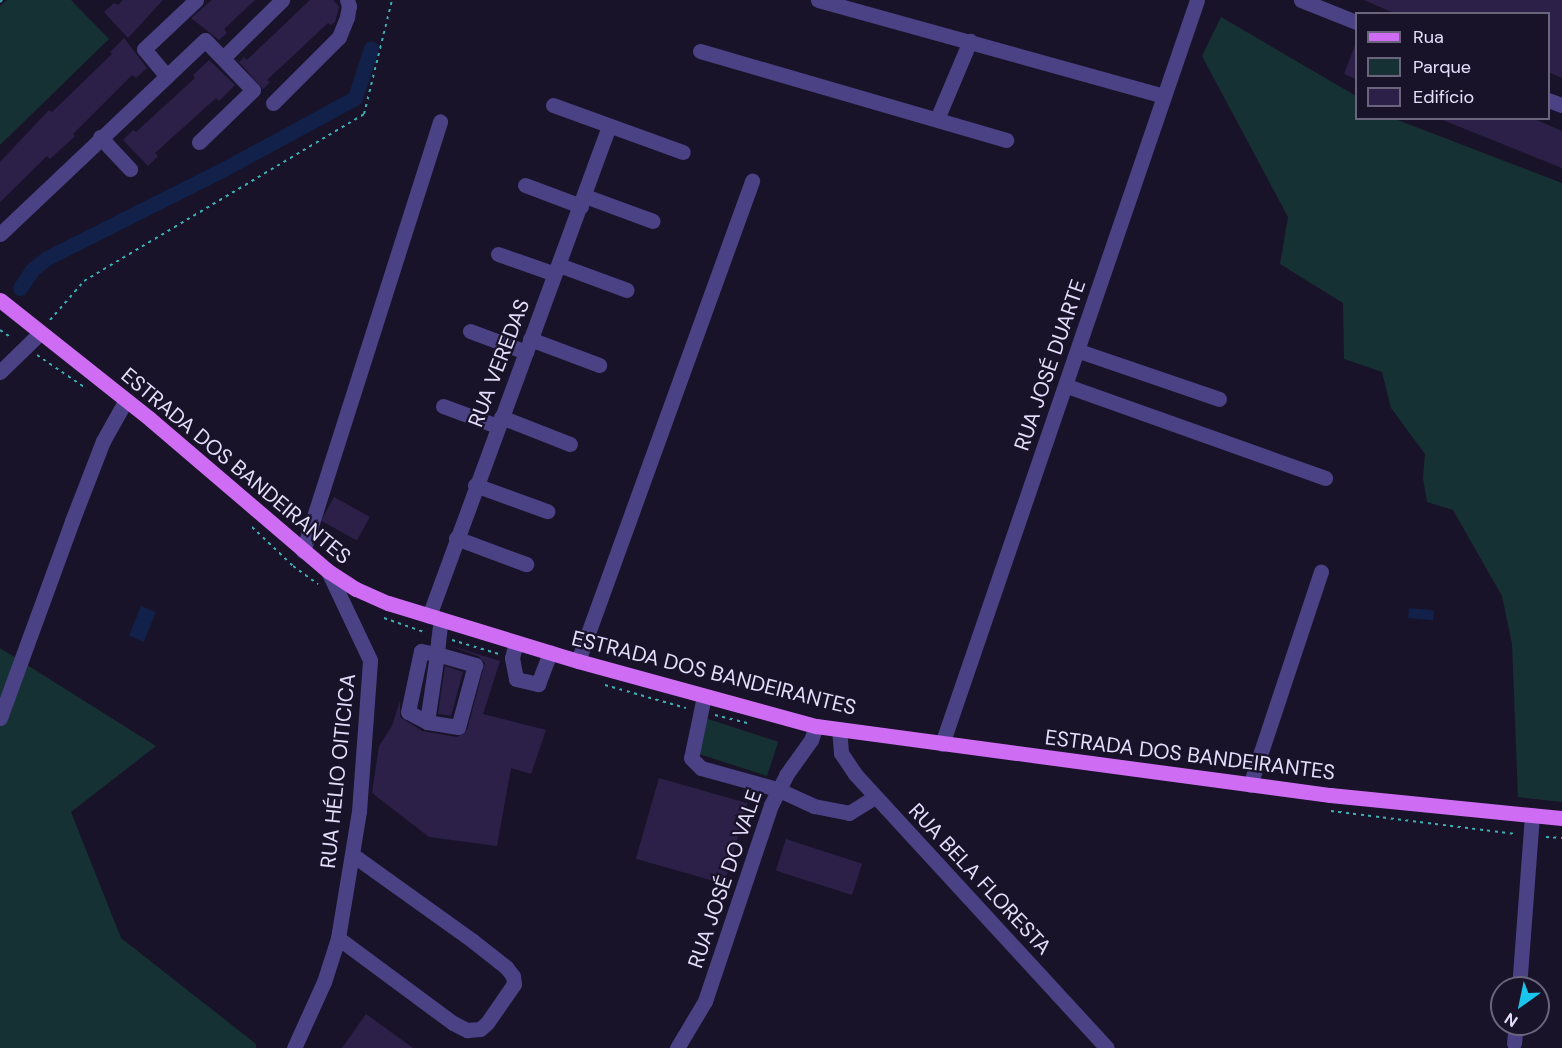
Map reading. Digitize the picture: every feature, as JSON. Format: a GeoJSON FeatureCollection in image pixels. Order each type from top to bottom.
{"type":"FeatureCollection","features":[{"type":"Feature","properties":{"kind":"main road","name":"ESTRADA DOS BANDEIRANTES"},"geometry":{"type":"LineString","coordinates":[[2,305],[126,400],[328,571],[342,581],[375,597],[435,618],[578,661],[816,726],[1250,785],[1562,819]]}},
{"type":"Feature","properties":{"kind":"street"},"geometry":{"type":"LineString","coordinates":[[167,76],[144,50],[196,0]]}},
{"type":"Feature","properties":{"kind":"street"},"geometry":{"type":"LineString","coordinates":[[223,58],[282,0]]}},
{"type":"Feature","properties":{"kind":"street"},"geometry":{"type":"LineString","coordinates":[[273,103],[339,37],[347,17],[349,6],[347,0]]}},
{"type":"Feature","properties":{"kind":"street"},"geometry":{"type":"LineString","coordinates":[[818,0],[970,40],[1164,96]]}},
{"type":"Feature","properties":{"kind":"street","name":"RUA JOSÉ DUARTE"},"geometry":{"type":"LineString","coordinates":[[942,744],[1067,386],[1197,0]]}},
{"type":"Feature","properties":{"kind":"street"},"geometry":{"type":"LineString","coordinates":[[1301,0],[1355,22]]}},
{"type":"Feature","properties":{"kind":"street"},"geometry":{"type":"LineString","coordinates":[[0,234],[100,137],[206,40],[253,90],[199,142]]}},
{"type":"Feature","properties":{"kind":"street"},"geometry":{"type":"LineString","coordinates":[[937,119],[970,40]]}},
{"type":"Feature","properties":{"kind":"street"},"geometry":{"type":"LineString","coordinates":[[700,51],[1006,140]]}},
{"type":"Feature","properties":{"kind":"street"},"geometry":{"type":"LineString","coordinates":[[553,105],[683,152]]}},
{"type":"Feature","properties":{"kind":"street"},"geometry":{"type":"LineString","coordinates":[[303,551],[440,122]]}},
{"type":"Feature","properties":{"kind":"street","name":"RUA VEREDAS"},"geometry":{"type":"LineString","coordinates":[[436,654],[439,636],[435,618],[456,538],[609,126]]}},
{"type":"Feature","properties":{"kind":"street"},"geometry":{"type":"LineString","coordinates":[[100,137],[130,169]]}},
{"type":"Feature","properties":{"kind":"street"},"geometry":{"type":"LineString","coordinates":[[578,661],[752,180]]}},
{"type":"Feature","properties":{"kind":"street"},"geometry":{"type":"LineString","coordinates":[[525,185],[653,221]]}},
{"type":"Feature","properties":{"kind":"street"},"geometry":{"type":"LineString","coordinates":[[498,254],[627,290]]}},
{"type":"Feature","properties":{"kind":"street"},"geometry":{"type":"LineString","coordinates":[[470,331],[599,365]]}},
{"type":"Feature","properties":{"kind":"street"},"geometry":{"type":"LineString","coordinates":[[0,372],[40,333]]}},
{"type":"Feature","properties":{"kind":"street"},"geometry":{"type":"LineString","coordinates":[[1078,351],[1219,399]]}},
{"type":"Feature","properties":{"kind":"street"},"geometry":{"type":"LineString","coordinates":[[1067,386],[1325,478]]}},
{"type":"Feature","properties":{"kind":"street"},"geometry":{"type":"LineString","coordinates":[[0,718],[80,501],[104,441],[126,400]]}},
{"type":"Feature","properties":{"kind":"street"},"geometry":{"type":"LineString","coordinates":[[443,406],[570,444]]}},
{"type":"Feature","properties":{"kind":"street"},"geometry":{"type":"LineString","coordinates":[[475,485],[547,511]]}},
{"type":"Feature","properties":{"kind":"street"},"geometry":{"type":"LineString","coordinates":[[456,538],[526,564]]}},
{"type":"Feature","properties":{"kind":"street","name":"RUA HÉLIO OITICICA"},"geometry":{"type":"LineString","coordinates":[[294,1048],[324,982],[338,938],[359,812],[370,660],[328,571]]}},
{"type":"Feature","properties":{"kind":"street"},"geometry":{"type":"LineString","coordinates":[[1250,785],[1321,572]]}},
{"type":"Feature","properties":{"kind":"street"},"geometry":{"type":"LineString","coordinates":[[516,642],[512,658],[516,679],[538,684],[550,652]]}},
{"type":"Feature","properties":{"kind":"street"},"geometry":{"type":"LineString","coordinates":[[421,651],[436,654],[475,665],[458,728],[427,722],[408,712],[421,651]]}},
{"type":"Feature","properties":{"kind":"street"},"geometry":{"type":"LineString","coordinates":[[704,696],[691,758],[700,768],[777,789],[813,806],[849,813],[875,797]]}},
{"type":"Feature","properties":{"kind":"street","name":"RUA JOSÉ DO VALE"},"geometry":{"type":"LineString","coordinates":[[677,1048],[694,1022],[709,990],[777,789],[811,740],[816,726]]}},
{"type":"Feature","properties":{"kind":"street","name":"RUA BELA FLORESTA"},"geometry":{"type":"LineString","coordinates":[[839,729],[841,753],[855,774],[1107,1048]]}},
{"type":"Feature","properties":{"kind":"street"},"geometry":{"type":"LineString","coordinates":[[1520,976],[1532,815]]}},
{"type":"Feature","properties":{"kind":"street"},"geometry":{"type":"LineString","coordinates":[[338,938],[453,1023],[467,1030],[480,1029],[487,1023],[511,990],[513,976],[506,968],[473,941],[353,855]]}},
{"type":"Feature","properties":{"kind":"street"},"geometry":{"type":"LineString","coordinates":[[1514,1043],[1515,1036]]}},
{"type":"Feature","properties":{"kind":"path"},"geometry":{"type":"LineString","coordinates":[[40,333],[84,281],[364,114],[392,0]]}},
{"type":"Feature","properties":{"kind":"path"},"geometry":{"type":"LineString","coordinates":[[0,330],[91,392]]}},
{"type":"Feature","properties":{"kind":"path"},"geometry":{"type":"LineString","coordinates":[[245,520],[293,566],[319,585]]}},
{"type":"Feature","properties":{"kind":"path"},"geometry":{"type":"LineString","coordinates":[[383,618],[512,658]]}},
{"type":"Feature","properties":{"kind":"path"},"geometry":{"type":"LineString","coordinates":[[598,683],[756,726]]}},
{"type":"Feature","properties":{"kind":"green space"},"geometry":{"type":"Polygon","coordinates":[[[7,0],[71,0],[109,39],[0,145],[0,6],[7,0]]]}},
{"type":"Feature","properties":{"kind":"green space"},"geometry":{"type":"Polygon","coordinates":[[[1221,17],[1355,95],[1355,120],[1398,120],[1562,183],[1562,802],[1518,797],[1512,644],[1502,596],[1453,510],[1427,502],[1423,478],[1425,454],[1391,408],[1382,372],[1344,359],[1343,303],[1280,264],[1288,217],[1202,56],[1221,17]]]}},
{"type":"Feature","properties":{"kind":"green space"},"geometry":{"type":"Polygon","coordinates":[[[0,648],[156,746],[71,812],[121,938],[256,1044],[256,1048],[0,1048],[0,648]]]}},
{"type":"Feature","properties":{"kind":"green space"},"geometry":{"type":"Polygon","coordinates":[[[705,718],[778,742],[767,776],[694,752],[705,718]]]}},
{"type":"Feature","properties":{"kind":"water"},"geometry":{"type":"Polygon","coordinates":[[[141,606],[156,612],[144,642],[129,636],[141,606]]]}},
{"type":"Feature","properties":{"kind":"water"},"geometry":{"type":"Polygon","coordinates":[[[1409,608],[1434,610],[1433,620],[1408,618],[1409,608]]]}},
{"type":"Feature","properties":{"kind":"building"},"geometry":{"type":"Polygon","coordinates":[[[123,0],[163,0],[128,38],[104,12],[114,3],[118,5],[123,0]]]}},
{"type":"Feature","properties":{"kind":"building"},"geometry":{"type":"Polygon","coordinates":[[[212,0],[255,0],[224,29],[227,33],[219,40],[191,18],[212,0]]]}},
{"type":"Feature","properties":{"kind":"building"},"geometry":{"type":"Polygon","coordinates":[[[310,0],[333,0],[339,7],[335,22],[331,25],[328,23],[267,80],[270,82],[263,89],[239,62],[244,57],[247,60],[310,0]]]}},
{"type":"Feature","properties":{"kind":"building"},"geometry":{"type":"Polygon","coordinates":[[[1364,0],[1562,0],[1562,78],[1550,73],[1550,12],[1391,12],[1364,0]]]}},
{"type":"Feature","properties":{"kind":"building"},"geometry":{"type":"Polygon","coordinates":[[[124,38],[147,68],[136,78],[132,75],[73,134],[75,136],[50,159],[47,156],[0,202],[0,162],[49,110],[52,112],[112,54],[110,52],[124,38]]]}},
{"type":"Feature","properties":{"kind":"building"},"geometry":{"type":"Polygon","coordinates":[[[1355,46],[1355,79],[1344,74],[1355,46]]]}},
{"type":"Feature","properties":{"kind":"building"},"geometry":{"type":"Polygon","coordinates":[[[209,60],[235,85],[219,101],[216,98],[155,153],[158,156],[148,166],[123,140],[133,130],[136,132],[195,78],[193,75],[209,60]]]}},
{"type":"Feature","properties":{"kind":"building"},"geometry":{"type":"Polygon","coordinates":[[[1442,120],[1537,120],[1562,131],[1562,168],[1442,120]]]}},
{"type":"Feature","properties":{"kind":"building"},"geometry":{"type":"Polygon","coordinates":[[[334,497],[370,517],[357,540],[321,521],[334,497]]]}},
{"type":"Feature","properties":{"kind":"building"},"geometry":{"type":"Polygon","coordinates":[[[448,645],[500,661],[483,714],[546,730],[531,774],[511,768],[497,846],[429,837],[372,793],[379,746],[392,726],[400,701],[400,717],[422,731],[457,737],[467,730],[485,663],[478,656],[448,645]]]}},
{"type":"Feature","properties":{"kind":"building"},"geometry":{"type":"Polygon","coordinates":[[[445,666],[463,672],[451,716],[438,714],[445,666]]]}},
{"type":"Feature","properties":{"kind":"building"},"geometry":{"type":"Polygon","coordinates":[[[659,778],[747,803],[724,884],[636,859],[659,778]]]}},
{"type":"Feature","properties":{"kind":"building"},"geometry":{"type":"Polygon","coordinates":[[[786,839],[862,864],[852,895],[776,870],[786,839]]]}},
{"type":"Feature","properties":{"kind":"building"},"geometry":{"type":"Polygon","coordinates":[[[366,1014],[413,1048],[342,1048],[366,1014]]]}},
{"type":"Feature","properties":{"kind":"waterway"},"geometry":{"type":"LineString","coordinates":[[20,288],[32,270],[47,258],[224,169],[355,98],[371,48]]}}]}
